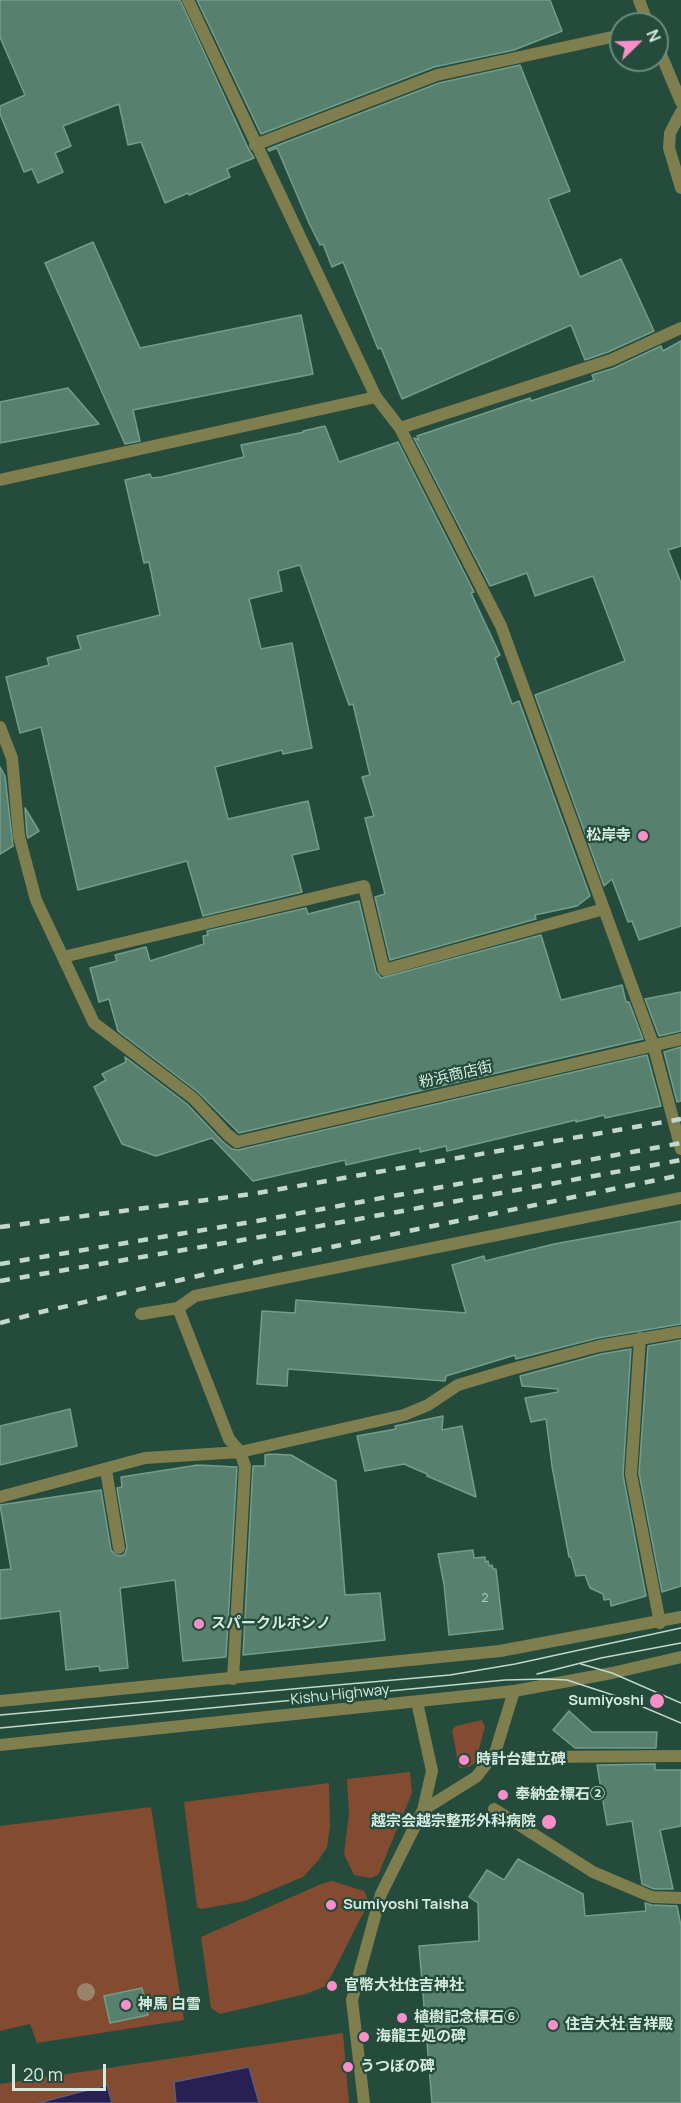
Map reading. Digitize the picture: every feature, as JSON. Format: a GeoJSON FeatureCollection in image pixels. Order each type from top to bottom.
{"type":"FeatureCollection","features":[{"type":"Feature","properties":{"kind":"street"},"geometry":{"type":"LineString","coordinates":[[188,0],[376,397],[400,428],[501,626],[653,1044],[681,1149]]}},
{"type":"Feature","properties":{"kind":"street"},"geometry":{"type":"LineString","coordinates":[[255,145],[437,75],[609,38]]}},
{"type":"Feature","properties":{"kind":"street"},"geometry":{"type":"LineString","coordinates":[[668,72],[681,102]]}},
{"type":"Feature","properties":{"kind":"street"},"geometry":{"type":"LineString","coordinates":[[681,112],[670,133],[669,148],[681,188]]}},
{"type":"Feature","properties":{"kind":"street"},"geometry":{"type":"LineString","coordinates":[[400,428],[611,360],[681,328]]}},
{"type":"Feature","properties":{"kind":"street"},"geometry":{"type":"LineString","coordinates":[[0,480],[376,397]]}},
{"type":"Feature","properties":{"kind":"street"},"geometry":{"type":"LineString","coordinates":[[0,727],[12,758],[19,836],[36,900],[63,957],[364,886],[384,970],[604,909]]}},
{"type":"Feature","properties":{"kind":"street","name":"粉浜商店街"},"geometry":{"type":"LineString","coordinates":[[63,957],[94,1023],[193,1098],[237,1142],[681,1039]]}},
{"type":"Feature","properties":{"kind":"street"},"geometry":{"type":"LineString","coordinates":[[141,1314],[178,1308],[195,1296],[681,1197]]}},
{"type":"Feature","properties":{"kind":"street"},"geometry":{"type":"LineString","coordinates":[[178,1308],[229,1439],[240,1452],[245,1466],[233,1679]]}},
{"type":"Feature","properties":{"kind":"street"},"geometry":{"type":"LineString","coordinates":[[0,1497],[145,1458],[240,1452],[404,1415],[428,1405],[458,1385],[599,1346],[681,1332]]}},
{"type":"Feature","properties":{"kind":"street"},"geometry":{"type":"LineString","coordinates":[[640,1338],[631,1474],[660,1623]]}},
{"type":"Feature","properties":{"kind":"street"},"geometry":{"type":"LineString","coordinates":[[106,1470],[119,1548]]}},
{"type":"Feature","properties":{"kind":"street","name":"Kishu Highway"},"geometry":{"type":"LineString","coordinates":[[0,1701],[500,1651],[660,1623],[681,1617]]}},
{"type":"Feature","properties":{"kind":"street","name":"Kishu Highway"},"geometry":{"type":"LineString","coordinates":[[0,1744],[514,1691],[612,1673],[681,1657]]}},
{"type":"Feature","properties":{"kind":"street"},"geometry":{"type":"LineString","coordinates":[[423,1810],[476,1777],[495,1753],[514,1691]]}},
{"type":"Feature","properties":{"kind":"street"},"geometry":{"type":"LineString","coordinates":[[364,2103],[352,2000],[381,1894],[423,1810],[432,1771],[417,1702]]}},
{"type":"Feature","properties":{"kind":"street"},"geometry":{"type":"LineString","coordinates":[[531,1757],[681,1756]]}},
{"type":"Feature","properties":{"kind":"street"},"geometry":{"type":"LineString","coordinates":[[494,1809],[593,1872],[652,1897],[681,1898]]}},
{"type":"Feature","properties":{"kind":"shaded area"},"geometry":{"type":"Polygon","coordinates":[[[482,1720],[485,1727],[475,1763],[469,1767],[459,1768],[452,1730],[456,1726],[482,1720]]]}},
{"type":"Feature","properties":{"kind":"shaded area"},"geometry":{"type":"Polygon","coordinates":[[[410,1772],[412,1793],[378,1875],[371,1878],[354,1875],[344,1854],[349,1814],[347,1779],[410,1772]]]}},
{"type":"Feature","properties":{"kind":"shaded area"},"geometry":{"type":"Polygon","coordinates":[[[329,1783],[330,1827],[327,1847],[303,1877],[245,1901],[201,1909],[197,1907],[184,1802],[329,1783]]]}},
{"type":"Feature","properties":{"kind":"shaded area"},"geometry":{"type":"Polygon","coordinates":[[[151,1807],[184,2020],[37,2043],[30,2024],[0,2031],[0,1826],[151,1807]]]}},
{"type":"Feature","properties":{"kind":"shaded area"},"geometry":{"type":"Polygon","coordinates":[[[332,1881],[364,1891],[369,1902],[326,1986],[306,1994],[220,2014],[211,2008],[201,1937],[332,1881]]]}},
{"type":"Feature","properties":{"kind":"shaded area"},"geometry":{"type":"Polygon","coordinates":[[[343,2033],[349,2103],[0,2103],[0,2084],[343,2033]]]}},
{"type":"Feature","properties":{"kind":"shaded area"},"geometry":{"type":"Polygon","coordinates":[[[249,2067],[259,2103],[176,2103],[174,2082],[249,2067]]]}},
{"type":"Feature","properties":{"kind":"shaded area"},"geometry":{"type":"Polygon","coordinates":[[[107,2085],[112,2103],[38,2103],[107,2085]]]}},
{"type":"Feature","properties":{"kind":"building"},"geometry":{"type":"Polygon","coordinates":[[[0,0],[180,0],[254,158],[227,169],[230,177],[165,203],[141,142],[128,145],[119,104],[63,126],[71,146],[55,153],[63,172],[38,183],[32,169],[24,172],[0,114],[0,106],[25,95],[0,37],[0,0]]]}},
{"type":"Feature","properties":{"kind":"building"},"geometry":{"type":"Polygon","coordinates":[[[197,0],[550,0],[562,31],[514,50],[434,67],[261,134],[197,0]]]}},
{"type":"Feature","properties":{"kind":"building"},"geometry":{"type":"Polygon","coordinates":[[[520,65],[570,191],[548,199],[580,277],[621,259],[654,331],[585,360],[571,325],[402,399],[381,348],[378,349],[343,262],[332,267],[323,244],[320,245],[309,223],[277,148],[269,151],[268,149],[439,83],[520,65]]]}},
{"type":"Feature","properties":{"kind":"building"},"geometry":{"type":"Polygon","coordinates":[[[93,242],[140,348],[301,315],[313,374],[133,410],[140,441],[125,444],[45,263],[93,242]]]}},
{"type":"Feature","properties":{"kind":"building"},"geometry":{"type":"Polygon","coordinates":[[[681,341],[681,546],[668,550],[681,583],[681,926],[639,940],[632,921],[628,922],[612,879],[604,886],[535,695],[625,661],[593,576],[535,596],[527,573],[490,586],[414,438],[419,440],[417,436],[530,398],[531,401],[594,380],[592,375],[614,368],[661,346],[663,351],[681,341]]]}},
{"type":"Feature","properties":{"kind":"building"},"geometry":{"type":"Polygon","coordinates":[[[68,388],[99,424],[0,443],[0,402],[68,388]]]}},
{"type":"Feature","properties":{"kind":"building"},"geometry":{"type":"Polygon","coordinates":[[[325,426],[339,462],[398,442],[474,592],[471,593],[500,655],[495,658],[512,704],[519,701],[590,896],[577,906],[535,915],[536,919],[390,960],[375,897],[385,894],[365,818],[374,816],[362,777],[370,775],[353,704],[349,705],[300,565],[278,571],[282,591],[249,599],[261,649],[292,643],[312,748],[283,754],[282,750],[215,767],[228,819],[308,801],[319,849],[292,855],[302,892],[203,916],[187,861],[78,890],[41,727],[20,733],[6,677],[49,665],[47,658],[81,649],[77,636],[160,615],[149,562],[144,563],[125,480],[150,474],[152,478],[161,477],[244,457],[241,445],[325,426]]]}},
{"type":"Feature","properties":{"kind":"building"},"geometry":{"type":"Polygon","coordinates":[[[0,767],[5,776],[13,846],[0,854],[0,767]]]}},
{"type":"Feature","properties":{"kind":"building"},"geometry":{"type":"Polygon","coordinates":[[[25,808],[39,831],[28,838],[27,835],[25,808]]]}},
{"type":"Feature","properties":{"kind":"building"},"geometry":{"type":"Polygon","coordinates":[[[359,901],[376,972],[381,978],[541,935],[561,1000],[622,985],[626,1002],[629,1002],[643,1039],[239,1133],[198,1092],[118,1031],[109,999],[99,1002],[90,968],[117,961],[115,955],[146,947],[150,961],[204,944],[203,936],[208,935],[207,931],[306,908],[308,914],[359,901]]]}},
{"type":"Feature","properties":{"kind":"building"},"geometry":{"type":"Polygon","coordinates":[[[681,992],[681,1031],[659,1036],[645,999],[681,992]]]}},
{"type":"Feature","properties":{"kind":"building"},"geometry":{"type":"Polygon","coordinates":[[[681,1047],[681,1101],[677,1102],[664,1052],[681,1047]]]}},
{"type":"Feature","properties":{"kind":"building"},"geometry":{"type":"Polygon","coordinates":[[[647,1055],[661,1106],[605,1118],[604,1115],[576,1122],[576,1120],[447,1151],[446,1146],[420,1152],[420,1148],[346,1165],[345,1160],[253,1181],[212,1138],[156,1156],[122,1144],[94,1087],[106,1080],[102,1074],[126,1062],[125,1057],[187,1104],[222,1141],[232,1149],[238,1150],[647,1055]]]}},
{"type":"Feature","properties":{"kind":"building"},"geometry":{"type":"Polygon","coordinates":[[[681,1221],[681,1324],[598,1338],[516,1359],[515,1355],[446,1376],[445,1381],[288,1369],[287,1386],[257,1384],[262,1311],[295,1313],[296,1300],[466,1313],[452,1265],[484,1256],[485,1261],[554,1244],[681,1221]]]}},
{"type":"Feature","properties":{"kind":"building"},"geometry":{"type":"Polygon","coordinates":[[[681,1340],[681,1586],[662,1592],[639,1473],[648,1346],[681,1340]]]}},
{"type":"Feature","properties":{"kind":"building"},"geometry":{"type":"Polygon","coordinates":[[[631,1349],[623,1475],[646,1596],[611,1606],[610,1599],[604,1600],[603,1594],[590,1588],[585,1575],[576,1576],[571,1557],[569,1557],[552,1466],[546,1419],[531,1422],[525,1398],[558,1392],[558,1389],[522,1386],[520,1376],[601,1354],[631,1349]]]}},
{"type":"Feature","properties":{"kind":"building"},"geometry":{"type":"Polygon","coordinates":[[[70,1409],[77,1446],[0,1465],[0,1426],[70,1409]]]}},
{"type":"Feature","properties":{"kind":"building"},"geometry":{"type":"Polygon","coordinates":[[[443,1416],[442,1430],[462,1426],[476,1497],[404,1464],[365,1471],[357,1436],[396,1429],[395,1426],[443,1416]]]}},
{"type":"Feature","properties":{"kind":"building"},"geometry":{"type":"Polygon","coordinates":[[[265,1455],[291,1455],[336,1481],[345,1595],[380,1593],[385,1640],[243,1655],[253,1466],[265,1466],[265,1455]]]}},
{"type":"Feature","properties":{"kind":"building"},"geometry":{"type":"Polygon","coordinates":[[[198,1465],[237,1467],[226,1657],[183,1661],[175,1580],[120,1588],[128,1668],[100,1671],[99,1666],[66,1670],[60,1611],[0,1619],[0,1570],[11,1569],[0,1505],[101,1490],[111,1550],[121,1556],[125,1554],[127,1547],[117,1488],[122,1487],[121,1477],[198,1465]]]}},
{"type":"Feature","properties":{"kind":"building"},"geometry":{"type":"Polygon","coordinates":[[[473,1550],[474,1558],[485,1557],[485,1562],[488,1561],[489,1566],[492,1565],[493,1569],[496,1569],[503,1629],[449,1635],[444,1584],[438,1554],[473,1550]]]}},
{"type":"Feature","properties":{"kind":"building"},"geometry":{"type":"Polygon","coordinates":[[[569,1711],[592,1732],[657,1732],[656,1748],[575,1748],[553,1730],[569,1711]]]}},
{"type":"Feature","properties":{"kind":"building"},"geometry":{"type":"Polygon","coordinates":[[[655,1764],[655,1770],[681,1770],[681,1826],[660,1830],[673,1889],[654,1889],[642,1884],[632,1821],[607,1825],[597,1765],[655,1764]]]}},
{"type":"Feature","properties":{"kind":"building","name":"住吉大社 吉祥殿"},"geometry":{"type":"Polygon","coordinates":[[[518,1859],[583,1894],[585,1916],[646,1911],[645,1903],[677,1906],[681,1926],[681,2103],[432,2103],[419,1946],[479,1941],[478,1903],[469,1897],[487,1870],[504,1880],[518,1859]]]}},
{"type":"Feature","properties":{"kind":"building","name":"神馬 白雪"},"geometry":{"type":"Polygon","coordinates":[[[142,1988],[148,2015],[110,2023],[104,1996],[142,1988]]]}},
{"type":"Feature","properties":{"kind":"tram line"},"geometry":{"type":"LineString","coordinates":[[0,1715],[450,1675],[515,1664],[681,1628]]}},
{"type":"Feature","properties":{"kind":"tram line"},"geometry":{"type":"LineString","coordinates":[[537,1674],[601,1658],[681,1643]]}},
{"type":"Feature","properties":{"kind":"tram line"},"geometry":{"type":"LineString","coordinates":[[581,1664],[612,1673],[681,1703]]}},
{"type":"Feature","properties":{"kind":"tram line"},"geometry":{"type":"LineString","coordinates":[[0,1728],[505,1680],[547,1679],[567,1680],[622,1698],[681,1723]]}},
{"type":"Feature","properties":{"kind":"railway"},"geometry":{"type":"LineString","coordinates":[[0,1227],[252,1194],[681,1119]]}},
{"type":"Feature","properties":{"kind":"railway"},"geometry":{"type":"LineString","coordinates":[[0,1264],[257,1221],[681,1143]]}},
{"type":"Feature","properties":{"kind":"railway"},"geometry":{"type":"LineString","coordinates":[[0,1281],[260,1237],[681,1160]]}},
{"type":"Feature","properties":{"kind":"railway"},"geometry":{"type":"LineString","coordinates":[[0,1323],[263,1261],[681,1175]]}},
{"type":"Feature","properties":{"kind":"place","name":"松岸寺"},"geometry":{"type":"Point","coordinates":[643,836]}},
{"type":"Feature","properties":{"kind":"place","name":"スパークルホシノ"},"geometry":{"type":"Point","coordinates":[199,1624]}},
{"type":"Feature","properties":{"kind":"place","name":"Sumiyoshi"},"geometry":{"type":"Point","coordinates":[657,1701]}},
{"type":"Feature","properties":{"kind":"place","name":"時計台建立碑"},"geometry":{"type":"Point","coordinates":[464,1760]}},
{"type":"Feature","properties":{"kind":"place","name":"奉納金標石②"},"geometry":{"type":"Point","coordinates":[503,1795]}},
{"type":"Feature","properties":{"kind":"place","name":"越宗会越宗整形外科病院"},"geometry":{"type":"Point","coordinates":[549,1822]}},
{"type":"Feature","properties":{"kind":"place","name":"Sumiyoshi Taisha"},"geometry":{"type":"Point","coordinates":[331,1905]}},
{"type":"Feature","properties":{"kind":"place","name":"官幣大社住吉神社"},"geometry":{"type":"Point","coordinates":[332,1986]}},
{"type":"Feature","properties":{"kind":"place","name":"神馬 白雪"},"geometry":{"type":"Point","coordinates":[126,2005]}},
{"type":"Feature","properties":{"kind":"place","name":"植樹記念標石⑥"},"geometry":{"type":"Point","coordinates":[402,2018]}},
{"type":"Feature","properties":{"kind":"place","name":"住吉大社 吉祥殿"},"geometry":{"type":"Point","coordinates":[553,2025]}},
{"type":"Feature","properties":{"kind":"place","name":"海龍王処の碑"},"geometry":{"type":"Point","coordinates":[364,2037]}},
{"type":"Feature","properties":{"kind":"place","name":"うつぼの碑"},"geometry":{"type":"Point","coordinates":[348,2067]}}]}
